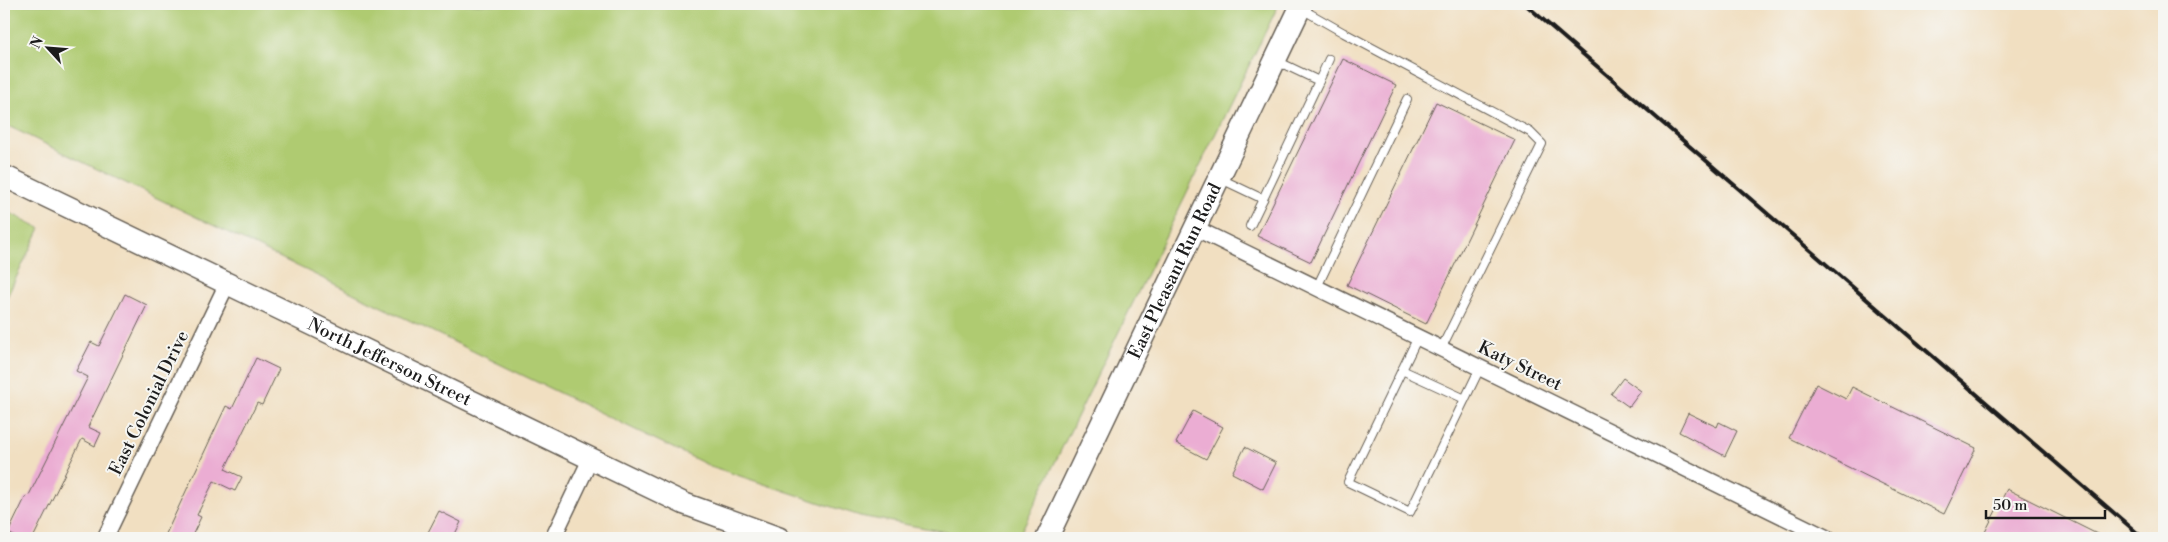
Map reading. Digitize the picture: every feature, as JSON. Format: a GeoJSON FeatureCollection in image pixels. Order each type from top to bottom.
{"type":"FeatureCollection","features":[{"type":"Feature","properties":{"kind":"street","name":"East Pleasant Run Road"},"geometry":{"type":"LineString","coordinates":[[1047,538],[1301,6]]}},
{"type":"Feature","properties":{"kind":"street","name":"North Jefferson Street"},"geometry":{"type":"LineString","coordinates":[[4,176],[685,504],[779,538]]}},
{"type":"Feature","properties":{"kind":"street","name":"Katy Street"},"geometry":{"type":"LineString","coordinates":[[1195,228],[1827,538]]}},
{"type":"Feature","properties":{"kind":"street","name":"East Colonial Drive"},"geometry":{"type":"LineString","coordinates":[[105,538],[227,284]]}},
{"type":"Feature","properties":{"kind":"street"},"geometry":{"type":"LineString","coordinates":[[553,538],[591,458]]}},
{"type":"Feature","properties":{"kind":"lane"},"geometry":{"type":"LineString","coordinates":[[1301,6],[1344,33],[1530,132],[1542,144],[1442,348]]}},
{"type":"Feature","properties":{"kind":"lane"},"geometry":{"type":"LineString","coordinates":[[1250,226],[1329,59]]}},
{"type":"Feature","properties":{"kind":"lane"},"geometry":{"type":"LineString","coordinates":[[1275,60],[1319,81]]}},
{"type":"Feature","properties":{"kind":"lane"},"geometry":{"type":"LineString","coordinates":[[1317,288],[1406,99]]}},
{"type":"Feature","properties":{"kind":"lane"},"geometry":{"type":"LineString","coordinates":[[1219,178],[1262,199]]}},
{"type":"Feature","properties":{"kind":"lane"},"geometry":{"type":"LineString","coordinates":[[1418,337],[1348,482],[1410,512],[1480,368]]}},
{"type":"Feature","properties":{"kind":"lane"},"geometry":{"type":"LineString","coordinates":[[1402,370],[1466,399]]}},
{"type":"Feature","properties":{"kind":"green space"},"geometry":{"type":"Polygon","coordinates":[[[4,4],[1279,4],[1018,538],[979,538],[860,516],[710,466],[4,124],[4,4]]]}},
{"type":"Feature","properties":{"kind":"green space"},"geometry":{"type":"Polygon","coordinates":[[[4,210],[40,228],[4,303],[4,210]]]}},
{"type":"Feature","properties":{"kind":"building"},"geometry":{"type":"Polygon","coordinates":[[[1343,59],[1396,85],[1311,262],[1257,236],[1343,59]]]}},
{"type":"Feature","properties":{"kind":"building"},"geometry":{"type":"Polygon","coordinates":[[[1436,102],[1515,140],[1426,324],[1347,285],[1436,102]]]}},
{"type":"Feature","properties":{"kind":"building"},"geometry":{"type":"Polygon","coordinates":[[[125,294],[147,305],[88,427],[101,433],[95,446],[82,439],[33,538],[18,538],[8,533],[88,377],[76,371],[91,342],[99,346],[125,294]]]}},
{"type":"Feature","properties":{"kind":"building"},"geometry":{"type":"Polygon","coordinates":[[[256,358],[279,369],[262,405],[257,403],[225,469],[242,477],[235,491],[214,481],[197,515],[201,517],[191,538],[164,538],[226,406],[232,409],[256,358]]]}},
{"type":"Feature","properties":{"kind":"building"},"geometry":{"type":"Polygon","coordinates":[[[1623,378],[1641,391],[1629,407],[1611,394],[1623,378]]]}},
{"type":"Feature","properties":{"kind":"building"},"geometry":{"type":"Polygon","coordinates":[[[1816,384],[1846,399],[1852,387],[1976,448],[1944,514],[1789,438],[1816,384]]]}},
{"type":"Feature","properties":{"kind":"building"},"geometry":{"type":"Polygon","coordinates":[[[1193,411],[1223,427],[1206,459],[1176,443],[1193,411]]]}},
{"type":"Feature","properties":{"kind":"building"},"geometry":{"type":"Polygon","coordinates":[[[1688,413],[1717,427],[1719,422],[1737,431],[1725,456],[1679,432],[1688,413]]]}},
{"type":"Feature","properties":{"kind":"building"},"geometry":{"type":"Polygon","coordinates":[[[1245,447],[1276,463],[1263,489],[1232,473],[1245,447]]]}},
{"type":"Feature","properties":{"kind":"building"},"geometry":{"type":"Polygon","coordinates":[[[2007,489],[2105,538],[1982,538],[2007,489]]]}},
{"type":"Feature","properties":{"kind":"building"},"geometry":{"type":"Polygon","coordinates":[[[439,511],[461,522],[453,538],[425,538],[439,511]]]}},
{"type":"Feature","properties":{"kind":"railway"},"geometry":{"type":"LineString","coordinates":[[1525,4],[2143,538]]}}]}
